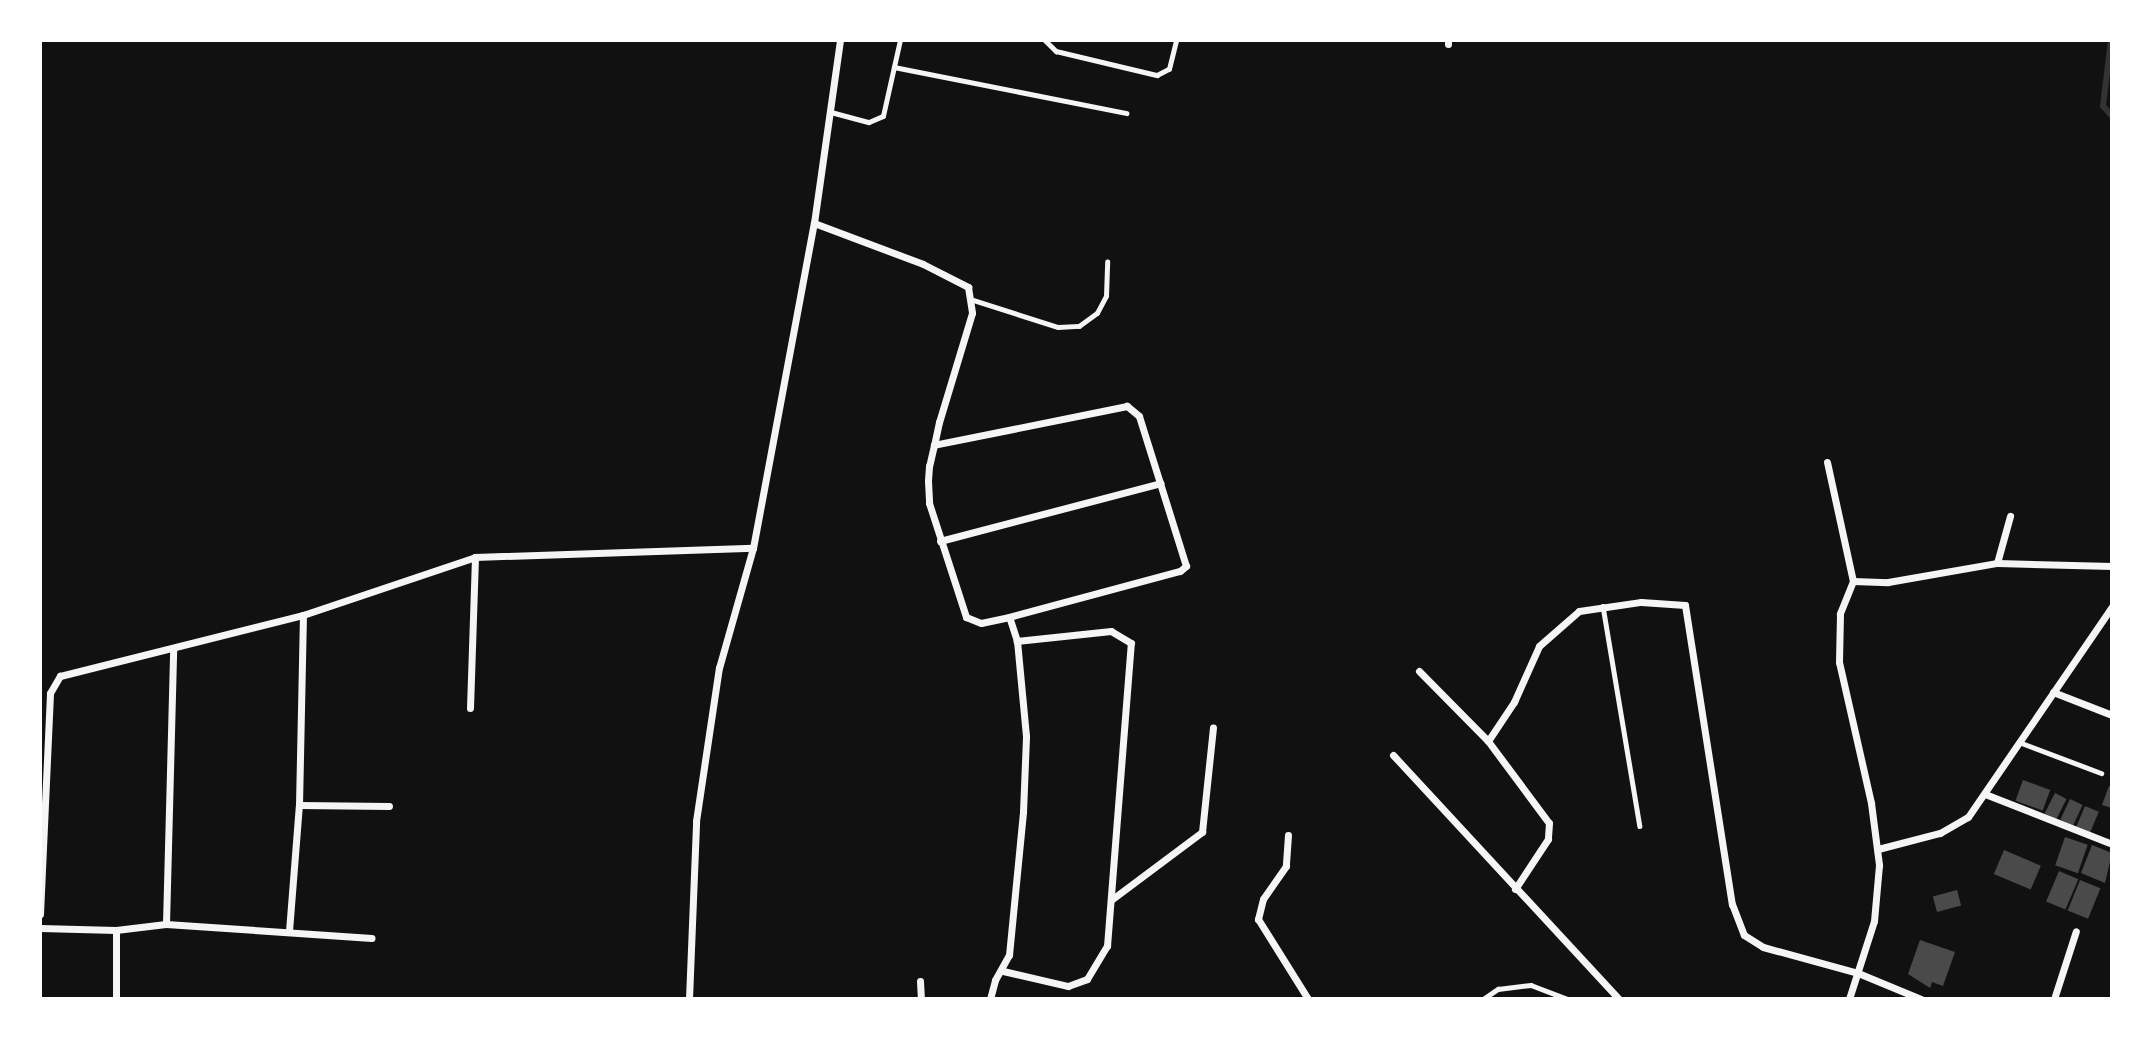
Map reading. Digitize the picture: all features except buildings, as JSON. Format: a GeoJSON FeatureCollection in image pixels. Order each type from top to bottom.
{"type":"FeatureCollection","features":[{"type":"Feature","properties":{"kind":"street"},"geometry":{"type":"LineString","coordinates":[[689,999],[696,821],[719,668],[753,548],[814,223],[840,40]]}},
{"type":"Feature","properties":{"kind":"street"},"geometry":{"type":"LineString","coordinates":[[814,223],[951,275],[968,286],[973,300],[934,445],[929,503],[966,617],[981,623],[1009,617],[1184,568],[1139,416],[1127,406],[934,445]]}},
{"type":"Feature","properties":{"kind":"street"},"geometry":{"type":"LineString","coordinates":[[1827,461],[1853,581],[1840,614],[1838,649],[1878,849],[1874,921],[1849,999]]}},
{"type":"Feature","properties":{"kind":"street"},"geometry":{"type":"LineString","coordinates":[[940,541],[1161,483]]}},
{"type":"Feature","properties":{"kind":"street"},"geometry":{"type":"LineString","coordinates":[[1997,563],[2010,516]]}},
{"type":"Feature","properties":{"kind":"street"},"geometry":{"type":"LineString","coordinates":[[40,914],[54,683],[60,676],[303,615],[475,557],[753,548]]}},
{"type":"Feature","properties":{"kind":"street"},"geometry":{"type":"LineString","coordinates":[[470,708],[475,557]]}},
{"type":"Feature","properties":{"kind":"street"},"geometry":{"type":"LineString","coordinates":[[1853,581],[1888,582],[1997,563],[2112,566]]}},
{"type":"Feature","properties":{"kind":"street"},"geometry":{"type":"LineString","coordinates":[[1488,741],[1514,702],[1539,646],[1579,611],[1603,605],[1681,602],[1689,608],[1737,922],[1744,935],[1763,947],[1858,973],[1921,999]]}},
{"type":"Feature","properties":{"kind":"street"},"geometry":{"type":"LineString","coordinates":[[1878,849],[1956,826],[1984,794],[2112,607]]}},
{"type":"Feature","properties":{"kind":"street"},"geometry":{"type":"LineString","coordinates":[[289,931],[299,805],[303,615]]}},
{"type":"Feature","properties":{"kind":"street"},"geometry":{"type":"LineString","coordinates":[[990,999],[995,979],[1003,971],[1009,955],[1023,812],[1026,736],[1017,641],[1009,617]]}},
{"type":"Feature","properties":{"kind":"street"},"geometry":{"type":"LineString","coordinates":[[1003,971],[1068,986],[1087,979],[1107,947],[1131,643],[1111,631],[1017,641]]}},
{"type":"Feature","properties":{"kind":"street"},"geometry":{"type":"LineString","coordinates":[[166,924],[173,648]]}},
{"type":"Feature","properties":{"kind":"street"},"geometry":{"type":"LineString","coordinates":[[1419,671],[1488,741],[1549,823],[1548,839],[1515,889]]}},
{"type":"Feature","properties":{"kind":"street"},"geometry":{"type":"LineString","coordinates":[[2053,692],[2112,715]]}},
{"type":"Feature","properties":{"kind":"street"},"geometry":{"type":"LineString","coordinates":[[1111,900],[1202,832],[1213,728]]}},
{"type":"Feature","properties":{"kind":"street"},"geometry":{"type":"LineString","coordinates":[[1393,755],[1619,999]]}},
{"type":"Feature","properties":{"kind":"street"},"geometry":{"type":"LineString","coordinates":[[1984,794],[2112,844]]}},
{"type":"Feature","properties":{"kind":"street"},"geometry":{"type":"LineString","coordinates":[[299,805],[389,806]]}},
{"type":"Feature","properties":{"kind":"street"},"geometry":{"type":"LineString","coordinates":[[1288,835],[1286,866],[1263,899],[1258,919],[1308,999]]}},
{"type":"Feature","properties":{"kind":"street"},"geometry":{"type":"LineString","coordinates":[[40,928],[116,930],[166,924],[373,938]]}},
{"type":"Feature","properties":{"kind":"street"},"geometry":{"type":"LineString","coordinates":[[116,930],[116,999]]}},
{"type":"Feature","properties":{"kind":"street"},"geometry":{"type":"LineString","coordinates":[[2054,999],[2076,931]]}},
{"type":"Feature","properties":{"kind":"street"},"geometry":{"type":"LineString","coordinates":[[920,981],[921,999]]}},
{"type":"Feature","properties":{"kind":"lane"},"geometry":{"type":"LineString","coordinates":[[831,112],[877,121],[887,108],[900,40]]}},
{"type":"Feature","properties":{"kind":"lane"},"geometry":{"type":"LineString","coordinates":[[1045,40],[1056,51],[1157,75],[1169,69],[1176,40]]}},
{"type":"Feature","properties":{"kind":"lane"},"geometry":{"type":"LineString","coordinates":[[894,67],[1126,113]]}},
{"type":"Feature","properties":{"kind":"lane"},"geometry":{"type":"LineString","coordinates":[[973,300],[1059,327],[1079,326],[1097,313],[1106,296],[1107,262]]}},
{"type":"Feature","properties":{"kind":"lane"},"geometry":{"type":"LineString","coordinates":[[1603,605],[1640,826]]}},
{"type":"Feature","properties":{"kind":"lane"},"geometry":{"type":"LineString","coordinates":[[2018,742],[2101,773]]}},
{"type":"Feature","properties":{"kind":"lane"},"geometry":{"type":"LineString","coordinates":[[1483,999],[1498,989],[1531,985],[1567,999]]}},
{"type":"Feature","properties":{"kind":"waterway"},"geometry":{"type":"LineString","coordinates":[[2111,40],[2103,106],[2112,116]]}}]}
